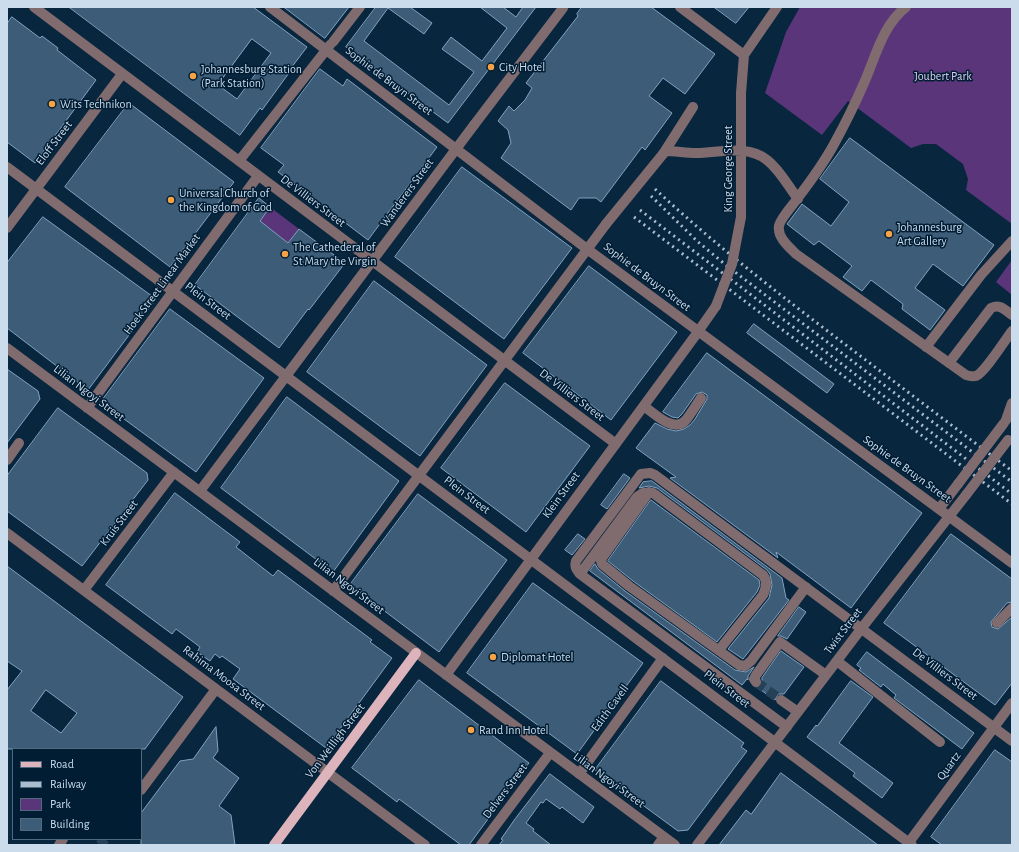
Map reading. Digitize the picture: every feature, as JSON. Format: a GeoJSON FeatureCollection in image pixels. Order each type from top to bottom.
{"type":"FeatureCollection","features":[{"type":"Feature","properties":{"kind":"main road","name":"Von Weilligh Street"},"geometry":{"type":"LineString","coordinates":[[274,845],[416,653]]}},
{"type":"Feature","properties":{"kind":"street","name":"De Villiers Street"},"geometry":{"type":"LineString","coordinates":[[34,7],[616,444]]}},
{"type":"Feature","properties":{"kind":"street","name":"Sophie de Bruyn Street"},"geometry":{"type":"LineString","coordinates":[[270,7],[330,46],[456,149],[587,249],[1012,562]]}},
{"type":"Feature","properties":{"kind":"street"},"geometry":{"type":"LineString","coordinates":[[239,161],[360,7]]}},
{"type":"Feature","properties":{"kind":"street","name":"Wanderers Street"},"geometry":{"type":"LineString","coordinates":[[200,492],[563,7]]}},
{"type":"Feature","properties":{"kind":"street"},"geometry":{"type":"LineString","coordinates":[[680,7],[744,55]]}},
{"type":"Feature","properties":{"kind":"street","name":"King George Street"},"geometry":{"type":"LineString","coordinates":[[698,331],[716,306],[732,264],[741,218],[741,93],[744,55],[777,7]]}},
{"type":"Feature","properties":{"kind":"street"},"geometry":{"type":"LineString","coordinates":[[906,7],[890,23],[883,36],[864,83],[832,146],[798,199],[781,221],[779,226],[780,234],[796,254],[966,375],[972,377],[977,376],[1012,331]]}},
{"type":"Feature","properties":{"kind":"street","name":"Eloff Street"},"geometry":{"type":"LineString","coordinates":[[7,228],[122,74]]}},
{"type":"Feature","properties":{"kind":"street"},"geometry":{"type":"LineString","coordinates":[[333,591],[587,249],[664,152],[694,107]]}},
{"type":"Feature","properties":{"kind":"street"},"geometry":{"type":"LineString","coordinates":[[664,152],[696,153],[741,150],[756,154],[767,160],[776,168],[798,199]]}},
{"type":"Feature","properties":{"kind":"street","name":"Plein Street"},"geometry":{"type":"LineString","coordinates":[[7,167],[776,742],[909,844]]}},
{"type":"Feature","properties":{"kind":"street","name":"Hoek Street Linear Market"},"geometry":{"type":"LineString","coordinates":[[87,408],[258,176]]}},
{"type":"Feature","properties":{"kind":"street"},"geometry":{"type":"LineString","coordinates":[[926,347],[981,275],[1012,241]]}},
{"type":"Feature","properties":{"kind":"street"},"geometry":{"type":"LineString","coordinates":[[949,363],[990,308],[1001,306],[1012,315]]}},
{"type":"Feature","properties":{"kind":"street","name":"Klein Street"},"geometry":{"type":"LineString","coordinates":[[446,675],[698,331]]}},
{"type":"Feature","properties":{"kind":"street","name":"Lilian Ngoyi Street"},"geometry":{"type":"LineString","coordinates":[[7,348],[578,774],[661,841],[675,845]]}},
{"type":"Feature","properties":{"kind":"street"},"geometry":{"type":"LineString","coordinates":[[644,406],[665,421],[673,425],[680,425],[685,421],[701,398]]}},
{"type":"Feature","properties":{"kind":"street"},"geometry":{"type":"LineString","coordinates":[[939,509],[1007,419],[1012,403]]}},
{"type":"Feature","properties":{"kind":"street","name":"Twist Street"},"geometry":{"type":"LineString","coordinates":[[698,845],[826,675],[1010,438]]}},
{"type":"Feature","properties":{"kind":"street"},"geometry":{"type":"LineString","coordinates":[[7,460],[19,442]]}},
{"type":"Feature","properties":{"kind":"street","name":"Kruis Street"},"geometry":{"type":"LineString","coordinates":[[84,590],[174,472]]}},
{"type":"Feature","properties":{"kind":"street","name":"De Villiers Street"},"geometry":{"type":"LineString","coordinates":[[580,574],[575,567],[576,561],[638,477],[646,473],[655,475],[1012,741]]}},
{"type":"Feature","properties":{"kind":"street"},"geometry":{"type":"LineString","coordinates":[[650,492],[602,558],[602,564],[629,586],[739,665],[745,666],[748,663],[806,587]]}},
{"type":"Feature","properties":{"kind":"street"},"geometry":{"type":"LineString","coordinates":[[719,650],[763,595],[766,589],[766,579],[745,561],[653,493],[643,493],[636,498],[580,574],[787,727]]}},
{"type":"Feature","properties":{"kind":"street","name":"Rahima Moosa Street"},"geometry":{"type":"LineString","coordinates":[[7,533],[425,845]]}},
{"type":"Feature","properties":{"kind":"street"},"geometry":{"type":"LineString","coordinates":[[997,623],[1012,608]]}},
{"type":"Feature","properties":{"kind":"street"},"geometry":{"type":"LineString","coordinates":[[756,682],[754,679],[756,675],[780,642],[826,675]]}},
{"type":"Feature","properties":{"kind":"street","name":"Edith Cavell"},"geometry":{"type":"LineString","coordinates":[[578,774],[663,658]]}},
{"type":"Feature","properties":{"kind":"street"},"geometry":{"type":"LineString","coordinates":[[837,661],[940,742]]}},
{"type":"Feature","properties":{"kind":"street"},"geometry":{"type":"LineString","coordinates":[[142,789],[216,689]]}},
{"type":"Feature","properties":{"kind":"street"},"geometry":{"type":"LineString","coordinates":[[781,700],[798,712]]}},
{"type":"Feature","properties":{"kind":"street","name":"Quartz"},"geometry":{"type":"LineString","coordinates":[[909,844],[1012,703]]}},
{"type":"Feature","properties":{"kind":"street","name":"Delvers Street"},"geometry":{"type":"LineString","coordinates":[[481,845],[550,753]]}},
{"type":"Feature","properties":{"kind":"green space","name":"Joubert Park"},"geometry":{"type":"Polygon","coordinates":[[[800,7],[1012,7],[1012,224],[966,190],[968,179],[963,164],[936,144],[923,144],[911,148],[848,101],[822,135],[765,93],[786,32],[800,7]]]}},
{"type":"Feature","properties":{"kind":"green space"},"geometry":{"type":"Polygon","coordinates":[[[270,207],[299,229],[288,243],[260,221],[270,207]]]}},
{"type":"Feature","properties":{"kind":"green space"},"geometry":{"type":"Polygon","coordinates":[[[1012,260],[1012,295],[996,282],[1012,260]]]}},
{"type":"Feature","properties":{"kind":"building","name":"Johannesburg Station (Park Station)"},"geometry":{"type":"Polygon","coordinates":[[[69,7],[253,7],[307,47],[262,110],[260,108],[240,135],[69,7]],[[252,39],[218,85],[237,99],[271,53],[252,39]]]}},
{"type":"Feature","properties":{"kind":"building"},"geometry":{"type":"Polygon","coordinates":[[[284,7],[349,7],[325,38],[284,7]]]}},
{"type":"Feature","properties":{"kind":"building"},"geometry":{"type":"Polygon","coordinates":[[[376,7],[410,7],[432,23],[424,34],[388,8],[364,41],[449,105],[474,72],[442,49],[451,37],[482,61],[507,28],[480,7],[503,7],[516,17],[523,7],[536,7],[448,123],[346,47],[376,7]]]}},
{"type":"Feature","properties":{"kind":"building"},"geometry":{"type":"Polygon","coordinates":[[[582,7],[651,7],[715,54],[685,94],[663,78],[649,96],[672,113],[645,150],[642,147],[601,202],[596,198],[579,198],[571,210],[501,158],[511,143],[508,130],[498,121],[509,106],[514,111],[525,100],[532,88],[526,83],[578,16],[577,14],[582,7]]]}},
{"type":"Feature","properties":{"kind":"building"},"geometry":{"type":"Polygon","coordinates":[[[714,7],[749,7],[736,23],[714,7]]]}},
{"type":"Feature","properties":{"kind":"building"},"geometry":{"type":"Polygon","coordinates":[[[12,17],[40,38],[42,36],[58,48],[57,50],[96,80],[35,163],[7,142],[7,24],[12,17]]]}},
{"type":"Feature","properties":{"kind":"building"},"geometry":{"type":"Polygon","coordinates":[[[320,69],[343,86],[347,79],[437,147],[368,240],[278,172],[284,165],[261,148],[320,69]]]}},
{"type":"Feature","properties":{"kind":"building"},"geometry":{"type":"Polygon","coordinates":[[[129,103],[234,182],[170,267],[65,187],[129,103]]]}},
{"type":"Feature","properties":{"kind":"building","name":"Johannesburg Art Gallery"},"geometry":{"type":"Polygon","coordinates":[[[850,138],[994,245],[963,286],[933,264],[915,288],[945,310],[930,330],[902,309],[903,304],[871,280],[862,291],[843,277],[852,266],[819,241],[814,245],[787,224],[802,204],[831,226],[849,202],[820,179],[850,138]]]}},
{"type":"Feature","properties":{"kind":"building"},"geometry":{"type":"Polygon","coordinates":[[[462,167],[572,248],[504,339],[395,257],[462,167]]]}},
{"type":"Feature","properties":{"kind":"building"},"geometry":{"type":"Polygon","coordinates":[[[259,198],[270,207],[260,221],[288,243],[299,229],[345,263],[279,348],[195,285],[259,198]]]}},
{"type":"Feature","properties":{"kind":"building"},"geometry":{"type":"Polygon","coordinates":[[[43,217],[156,299],[88,390],[7,328],[7,263],[43,217]]]}},
{"type":"Feature","properties":{"kind":"building"},"geometry":{"type":"Polygon","coordinates":[[[589,266],[677,332],[611,420],[523,353],[589,266]]]}},
{"type":"Feature","properties":{"kind":"building"},"geometry":{"type":"Polygon","coordinates":[[[374,281],[487,365],[420,456],[307,372],[374,281]]]}},
{"type":"Feature","properties":{"kind":"building"},"geometry":{"type":"Polygon","coordinates":[[[170,309],[264,378],[196,472],[101,402],[170,309]]]}},
{"type":"Feature","properties":{"kind":"building"},"geometry":{"type":"Polygon","coordinates":[[[754,324],[834,384],[827,393],[747,333],[754,324]]]}},
{"type":"Feature","properties":{"kind":"building"},"geometry":{"type":"Polygon","coordinates":[[[707,353],[922,513],[851,608],[776,552],[778,558],[670,478],[676,477],[636,448],[655,423],[667,429],[676,431],[684,429],[695,419],[707,399],[707,395],[702,392],[696,394],[678,418],[672,417],[663,412],[707,353]]]}},
{"type":"Feature","properties":{"kind":"building"},"geometry":{"type":"Polygon","coordinates":[[[7,369],[38,391],[40,399],[7,443],[7,369]]]}},
{"type":"Feature","properties":{"kind":"building"},"geometry":{"type":"Polygon","coordinates":[[[505,383],[590,446],[526,532],[441,468],[505,383]]]}},
{"type":"Feature","properties":{"kind":"building"},"geometry":{"type":"Polygon","coordinates":[[[287,397],[399,481],[333,572],[221,488],[287,397]]]}},
{"type":"Feature","properties":{"kind":"building"},"geometry":{"type":"Polygon","coordinates":[[[58,408],[147,473],[148,480],[82,566],[7,511],[7,476],[58,408]]]}},
{"type":"Feature","properties":{"kind":"building"},"geometry":{"type":"Polygon","coordinates":[[[624,474],[630,478],[607,509],[601,505],[624,474]]]}},
{"type":"Feature","properties":{"kind":"building"},"geometry":{"type":"Polygon","coordinates":[[[652,481],[782,578],[786,598],[789,600],[743,659],[728,649],[769,598],[772,585],[770,574],[767,570],[657,488],[649,486],[639,488],[643,482],[652,481]]]}},
{"type":"Feature","properties":{"kind":"building"},"geometry":{"type":"Polygon","coordinates":[[[175,493],[240,542],[236,547],[273,576],[278,570],[372,640],[370,642],[392,658],[326,748],[233,679],[240,669],[222,656],[220,658],[215,654],[210,661],[197,652],[200,647],[176,629],[172,634],[106,585],[175,493]]]}},
{"type":"Feature","properties":{"kind":"building"},"geometry":{"type":"Polygon","coordinates":[[[418,494],[507,560],[439,652],[350,585],[418,494]]]}},
{"type":"Feature","properties":{"kind":"building"},"geometry":{"type":"Polygon","coordinates":[[[651,500],[759,580],[760,585],[757,592],[717,642],[608,561],[651,500]]]}},
{"type":"Feature","properties":{"kind":"building"},"geometry":{"type":"Polygon","coordinates":[[[578,534],[585,539],[572,555],[565,550],[578,534]]]}},
{"type":"Feature","properties":{"kind":"building"},"geometry":{"type":"Polygon","coordinates":[[[951,534],[1012,579],[1012,602],[1007,603],[991,622],[992,627],[998,629],[1012,617],[1012,683],[995,705],[884,623],[951,534]]]}},
{"type":"Feature","properties":{"kind":"building"},"geometry":{"type":"Polygon","coordinates":[[[595,564],[598,569],[625,591],[735,670],[746,672],[754,667],[748,676],[748,680],[747,679],[742,685],[590,571],[595,564]]]}},
{"type":"Feature","properties":{"kind":"building"},"geometry":{"type":"Polygon","coordinates":[[[7,566],[183,697],[145,749],[7,749],[7,690],[22,671],[7,661],[7,566]],[[46,690],[31,711],[61,733],[77,713],[46,690]]]}},
{"type":"Feature","properties":{"kind":"building"},"geometry":{"type":"Polygon","coordinates":[[[533,583],[643,663],[577,754],[467,673],[533,583]]]}},
{"type":"Feature","properties":{"kind":"building"},"geometry":{"type":"Polygon","coordinates":[[[799,607],[806,612],[787,639],[778,636],[799,607]]]}},
{"type":"Feature","properties":{"kind":"building"},"geometry":{"type":"Polygon","coordinates":[[[781,651],[804,667],[784,694],[778,694],[775,700],[758,688],[762,685],[762,678],[781,651]]]}},
{"type":"Feature","properties":{"kind":"building"},"geometry":{"type":"Polygon","coordinates":[[[867,652],[974,733],[962,749],[894,698],[896,695],[883,684],[881,687],[859,670],[861,668],[857,665],[867,652]]]}},
{"type":"Feature","properties":{"kind":"building"},"geometry":{"type":"Polygon","coordinates":[[[419,680],[529,763],[469,845],[461,845],[399,799],[397,802],[352,768],[419,680]]]}},
{"type":"Feature","properties":{"kind":"building"},"geometry":{"type":"Polygon","coordinates":[[[661,681],[744,743],[741,747],[747,751],[688,830],[678,831],[595,770],[661,681]]]}},
{"type":"Feature","properties":{"kind":"building"},"geometry":{"type":"Polygon","coordinates":[[[851,681],[873,697],[839,743],[893,783],[882,798],[853,776],[855,773],[807,737],[851,681]]]}},
{"type":"Feature","properties":{"kind":"building"},"geometry":{"type":"Polygon","coordinates":[[[216,727],[218,751],[213,758],[239,778],[219,806],[231,815],[235,845],[141,845],[142,812],[180,761],[193,759],[216,727]]]}},
{"type":"Feature","properties":{"kind":"building"},"geometry":{"type":"Polygon","coordinates":[[[995,750],[1012,762],[1012,845],[942,845],[931,837],[995,750]]]}},
{"type":"Feature","properties":{"kind":"building"},"geometry":{"type":"Polygon","coordinates":[[[781,773],[878,845],[719,845],[746,810],[751,814],[781,773]]]}},
{"type":"Feature","properties":{"kind":"building"},"geometry":{"type":"Polygon","coordinates":[[[550,774],[594,807],[583,823],[562,807],[560,809],[546,799],[543,803],[541,802],[526,823],[534,829],[533,831],[551,845],[499,845],[503,840],[501,839],[515,819],[550,774]]]}},
{"type":"Feature","properties":{"kind":"tunnel"},"geometry":{"type":"LineString","coordinates":[[756,682],[781,700]]}},
{"type":"Feature","properties":{"kind":"tunnel"},"geometry":{"type":"LineString","coordinates":[[100,845],[104,840]]}},
{"type":"Feature","properties":{"kind":"railway"},"geometry":{"type":"LineString","coordinates":[[655,189],[722,248],[768,285],[1012,471]]}},
{"type":"Feature","properties":{"kind":"railway"},"geometry":{"type":"LineString","coordinates":[[651,196],[697,241],[727,266],[1012,482]]}},
{"type":"Feature","properties":{"kind":"railway"},"geometry":{"type":"LineString","coordinates":[[640,210],[1012,494]]}},
{"type":"Feature","properties":{"kind":"railway"},"geometry":{"type":"LineString","coordinates":[[634,217],[1012,504]]}},
{"type":"Feature","properties":{"kind":"place","name":"City Hotel"},"geometry":{"type":"Point","coordinates":[491,67]}},
{"type":"Feature","properties":{"kind":"place","name":"Johannesburg Station (Park Station)"},"geometry":{"type":"Point","coordinates":[193,76]}},
{"type":"Feature","properties":{"kind":"place","name":"Wits Technikon"},"geometry":{"type":"Point","coordinates":[52,104]}},
{"type":"Feature","properties":{"kind":"place","name":"Universal Church of the Kingdom of God"},"geometry":{"type":"Point","coordinates":[171,200]}},
{"type":"Feature","properties":{"kind":"place","name":"Johannesburg Art Gallery"},"geometry":{"type":"Point","coordinates":[889,234]}},
{"type":"Feature","properties":{"kind":"place","name":"The Cathederal of St Mary the Virgin"},"geometry":{"type":"Point","coordinates":[285,254]}},
{"type":"Feature","properties":{"kind":"place","name":"Diplomat Hotel"},"geometry":{"type":"Point","coordinates":[493,657]}},
{"type":"Feature","properties":{"kind":"place","name":"Rand Inn Hotel"},"geometry":{"type":"Point","coordinates":[471,730]}}]}
